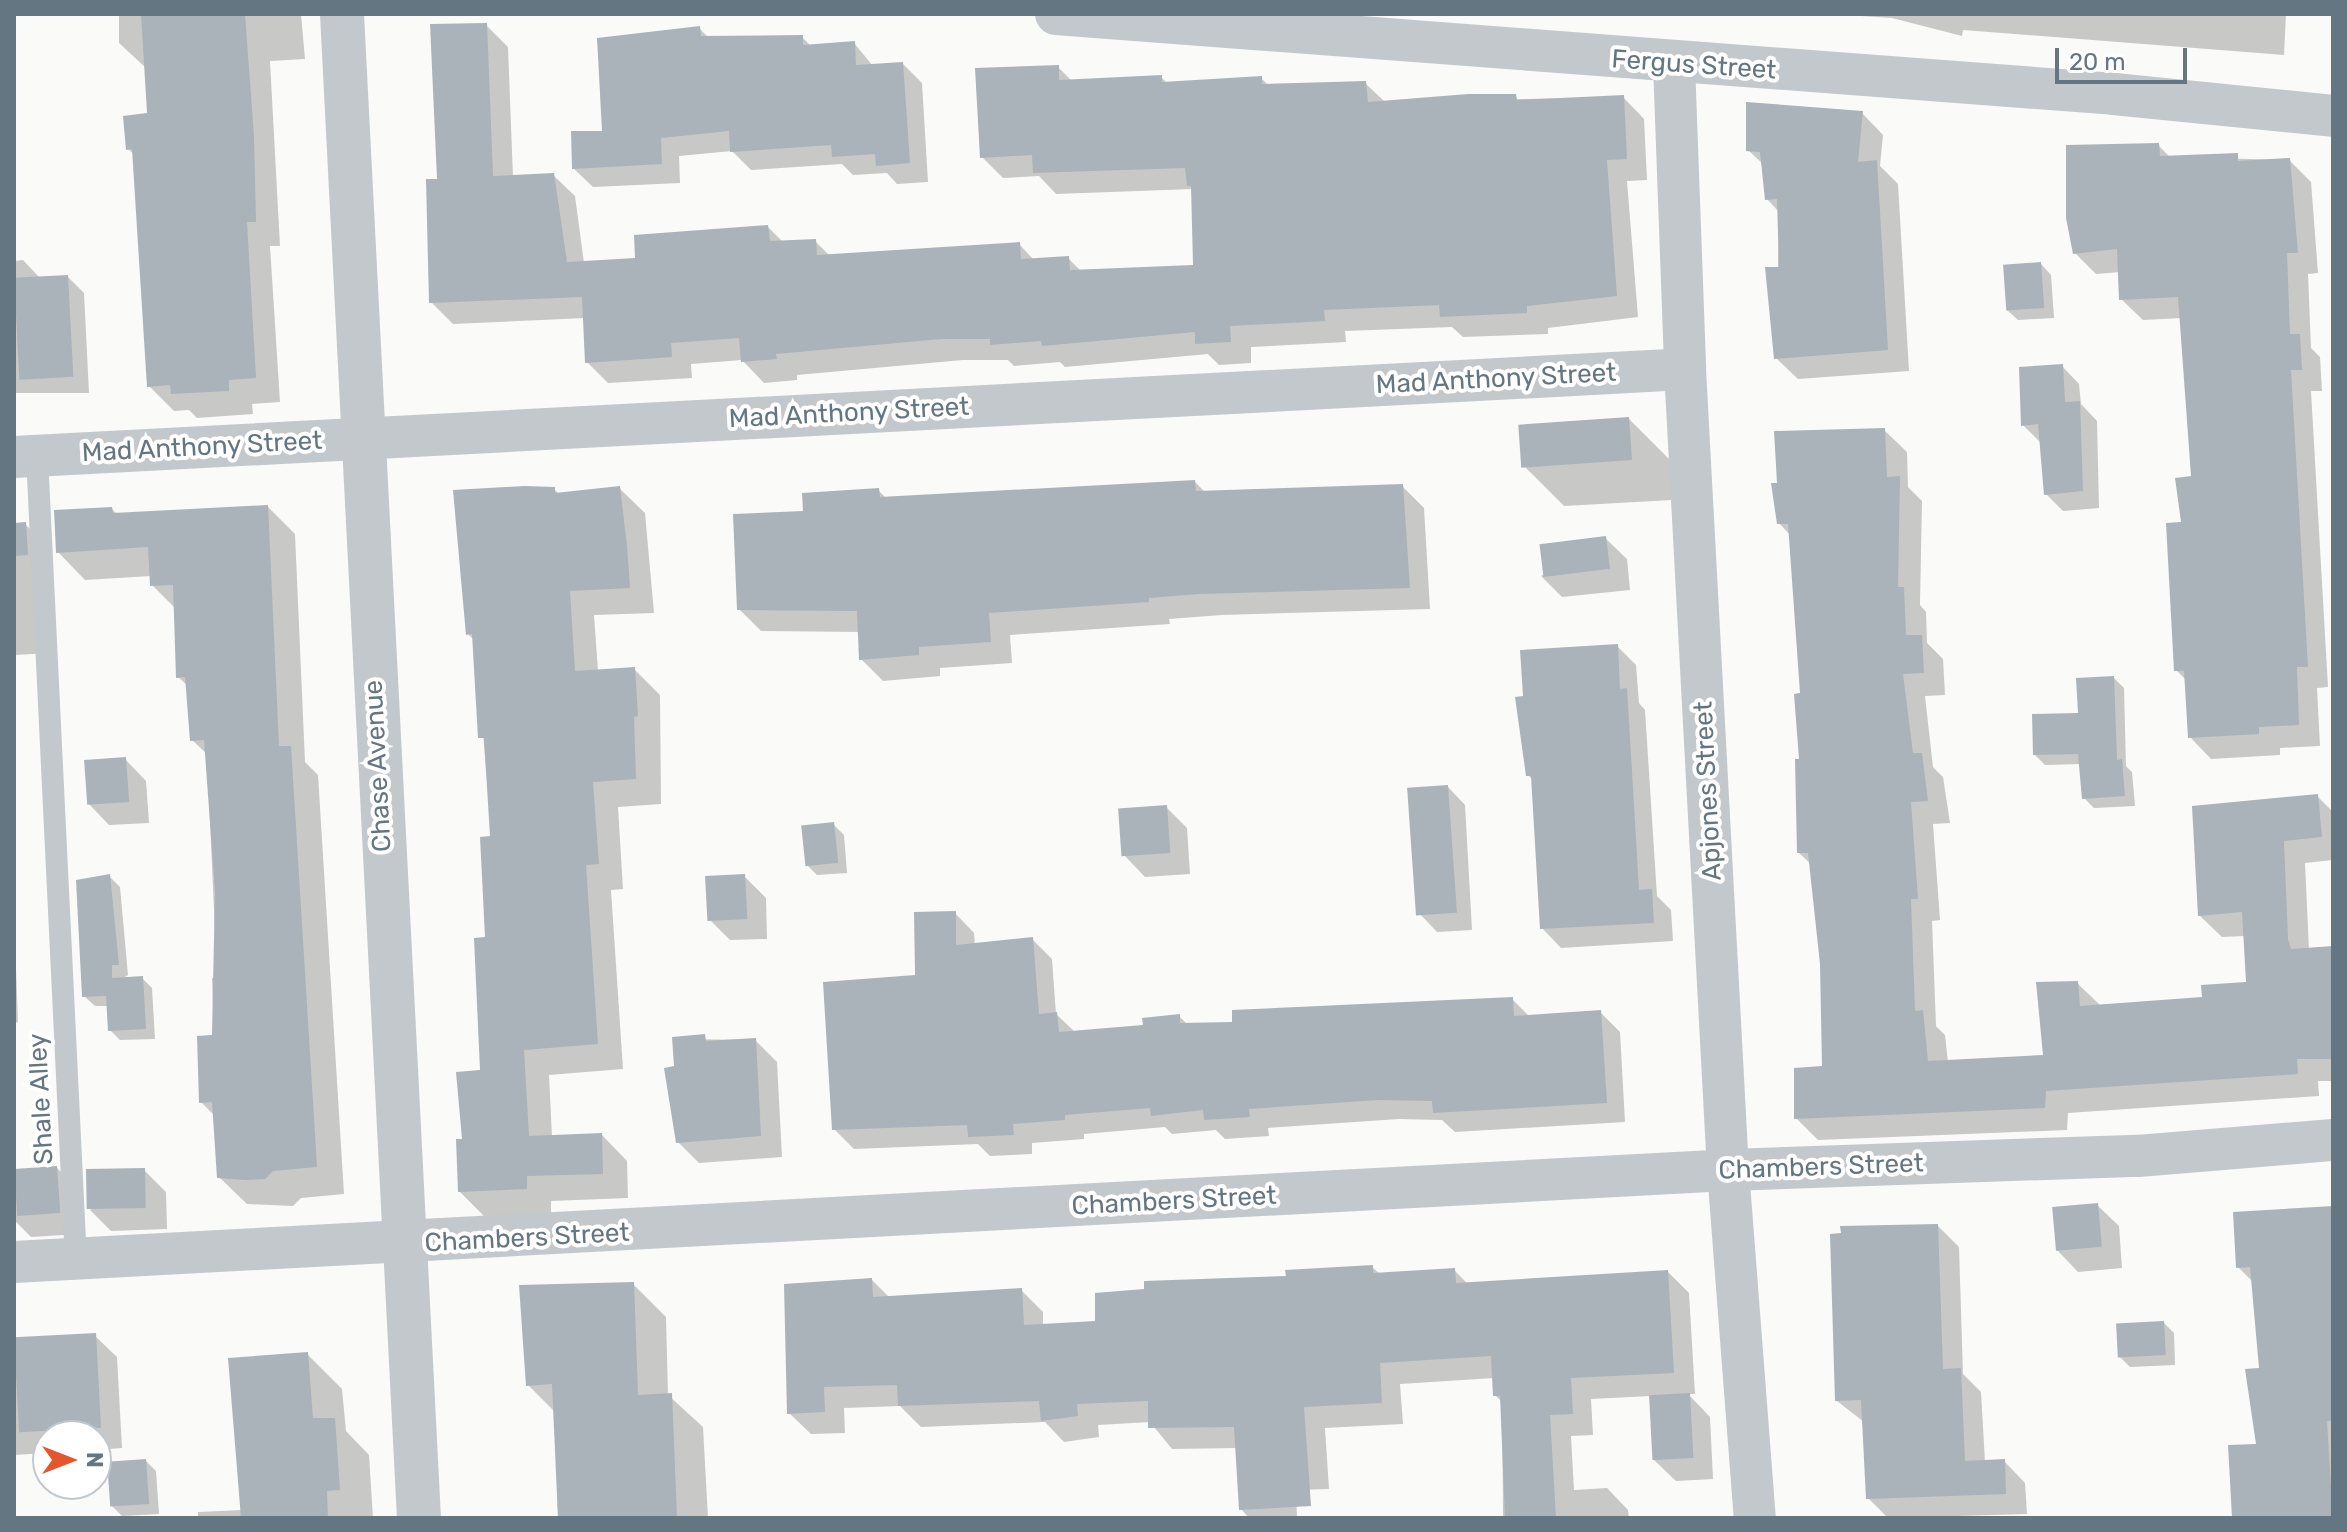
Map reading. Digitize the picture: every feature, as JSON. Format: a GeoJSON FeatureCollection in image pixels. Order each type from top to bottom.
{"type":"FeatureCollection","features":[{"type":"Feature","properties":{"kind":"street","name":"Chase Avenue"},"geometry":{"type":"LineString","coordinates":[[342,14],[360,439],[419,1518]]}},
{"type":"Feature","properties":{"kind":"street","name":"Fergus Street"},"geometry":{"type":"LineString","coordinates":[[1056,14],[1674,64],[2114,94],[2333,116]]}},
{"type":"Feature","properties":{"kind":"street","name":"Apjones Street"},"geometry":{"type":"LineString","coordinates":[[1674,64],[1685,369],[1728,1170],[1755,1518]]}},
{"type":"Feature","properties":{"kind":"street","name":"Mad Anthony Street"},"geometry":{"type":"LineString","coordinates":[[26,456],[1685,369]]}},
{"type":"Feature","properties":{"kind":"street","name":"Chambers Street"},"geometry":{"type":"LineString","coordinates":[[14,1262],[404,1245],[1728,1170],[2138,1156],[2333,1140]]}},
{"type":"Feature","properties":{"kind":"lane","name":"Shale Alley"},"geometry":{"type":"LineString","coordinates":[[26,456],[76,1261]]}},
{"type":"Feature","properties":{"kind":"building"},"geometry":{"type":"Polygon","coordinates":[[[141,14],[245,14],[254,136],[256,222],[247,222],[256,378],[229,380],[229,391],[171,394],[170,385],[147,387],[132,149],[126,150],[123,116],[147,113],[141,14]]]}},
{"type":"Feature","properties":{"kind":"building"},"geometry":{"type":"Polygon","coordinates":[[[487,23],[493,176],[554,173],[567,262],[635,258],[634,235],[768,225],[770,241],[816,239],[817,255],[1020,242],[1021,259],[1069,256],[1070,270],[1193,265],[1191,186],[1187,186],[1185,168],[1033,173],[1032,155],[980,158],[975,68],[1059,65],[1059,80],[1162,75],[1162,82],[1262,76],[1262,84],[1366,81],[1368,102],[1468,94],[1516,94],[1517,100],[1624,95],[1627,159],[1607,160],[1617,296],[1527,306],[1527,313],[1440,317],[1439,305],[1324,310],[1325,321],[1230,326],[1231,342],[1195,344],[1195,332],[1042,346],[1041,341],[990,345],[990,339],[941,339],[776,354],[777,359],[741,362],[739,338],[671,343],[672,357],[585,363],[582,297],[429,303],[426,179],[437,179],[430,24],[487,23]]]}},
{"type":"Feature","properties":{"kind":"building"},"geometry":{"type":"Polygon","coordinates":[[[700,26],[701,36],[803,35],[803,45],[855,41],[856,65],[903,62],[910,163],[876,166],[875,154],[832,157],[831,145],[730,152],[729,131],[661,138],[662,164],[572,169],[571,131],[602,131],[597,38],[700,26]]]}},
{"type":"Feature","properties":{"kind":"building"},"geometry":{"type":"Polygon","coordinates":[[[1746,102],[1863,111],[1858,162],[1877,160],[1888,350],[1774,359],[1765,267],[1779,267],[1777,199],[1765,200],[1760,152],[1746,151],[1746,102]]]}},
{"type":"Feature","properties":{"kind":"building"},"geometry":{"type":"Polygon","coordinates":[[[2159,143],[2160,156],[2238,153],[2238,161],[2290,158],[2298,253],[2287,253],[2290,334],[2300,334],[2302,370],[2291,370],[2308,667],[2297,667],[2299,725],[2259,727],[2259,734],[2188,738],[2184,671],[2174,671],[2166,523],[2181,522],[2175,478],[2191,476],[2178,297],[2119,300],[2117,249],[2073,254],[2066,218],[2066,145],[2159,143]]]}},
{"type":"Feature","properties":{"kind":"building"},"geometry":{"type":"Polygon","coordinates":[[[2041,262],[2044,308],[2006,311],[2003,265],[2041,262]]]}},
{"type":"Feature","properties":{"kind":"building"},"geometry":{"type":"Polygon","coordinates":[[[68,275],[73,377],[19,380],[14,278],[68,275]]]}},
{"type":"Feature","properties":{"kind":"building"},"geometry":{"type":"Polygon","coordinates":[[[2063,364],[2065,402],[2080,401],[2083,491],[2044,495],[2038,424],[2021,426],[2019,367],[2063,364]]]}},
{"type":"Feature","properties":{"kind":"building"},"geometry":{"type":"Polygon","coordinates":[[[1629,417],[1632,460],[1521,468],[1518,425],[1629,417]]]}},
{"type":"Feature","properties":{"kind":"building"},"geometry":{"type":"Polygon","coordinates":[[[1885,428],[1887,477],[1900,476],[1898,587],[1904,587],[1906,635],[1922,635],[1924,673],[1903,674],[1913,753],[1922,753],[1928,801],[1911,802],[1918,899],[1911,899],[1915,1011],[1923,1010],[1928,1061],[2043,1055],[2036,982],[2078,981],[2080,1006],[2202,997],[2201,985],[2246,982],[2242,912],[2198,916],[2192,806],[2318,794],[2322,837],[2284,841],[2288,939],[2291,949],[2333,946],[2333,1059],[2297,1059],[2298,1074],[2046,1091],[2045,1108],[1794,1119],[1794,1068],[1822,1066],[1820,964],[1808,853],[1797,853],[1795,759],[1799,759],[1794,694],[1800,693],[1788,524],[1777,524],[1771,483],[1777,483],[1774,431],[1885,428]]]}},
{"type":"Feature","properties":{"kind":"building"},"geometry":{"type":"Polygon","coordinates":[[[1195,480],[1196,491],[1403,484],[1410,588],[1199,594],[1149,598],[1149,602],[989,613],[991,642],[919,647],[919,655],[859,660],[857,611],[737,610],[733,514],[803,511],[802,493],[879,488],[880,497],[1195,480]]]}},
{"type":"Feature","properties":{"kind":"building"},"geometry":{"type":"Polygon","coordinates":[[[620,486],[627,546],[630,588],[570,591],[575,671],[635,667],[638,716],[634,717],[636,779],[593,782],[599,864],[586,865],[598,1044],[524,1050],[529,1136],[602,1133],[603,1174],[527,1176],[527,1189],[458,1192],[456,1139],[462,1139],[456,1072],[480,1070],[474,938],[485,937],[480,837],[490,836],[484,738],[478,738],[472,634],[466,635],[453,490],[555,487],[555,493],[620,486]]]}},
{"type":"Feature","properties":{"kind":"building"},"geometry":{"type":"Polygon","coordinates":[[[268,505],[279,746],[291,746],[317,1167],[273,1171],[265,1179],[246,1180],[217,1178],[212,1102],[199,1103],[197,1036],[212,1035],[215,892],[204,740],[190,741],[185,677],[176,678],[173,585],[150,586],[148,547],[56,553],[54,510],[112,507],[113,513],[268,505]]]}},
{"type":"Feature","properties":{"kind":"building"},"geometry":{"type":"Polygon","coordinates":[[[26,522],[28,555],[14,556],[14,523],[26,522]]]}},
{"type":"Feature","properties":{"kind":"building"},"geometry":{"type":"Polygon","coordinates":[[[1606,536],[1610,569],[1544,577],[1539,544],[1606,536]]]}},
{"type":"Feature","properties":{"kind":"building"},"geometry":{"type":"Polygon","coordinates":[[[1618,644],[1620,689],[1627,688],[1639,890],[1652,889],[1654,923],[1540,929],[1531,776],[1526,776],[1515,697],[1523,696],[1520,650],[1618,644]]]}},
{"type":"Feature","properties":{"kind":"building"},"geometry":{"type":"Polygon","coordinates":[[[2114,676],[2117,760],[2122,759],[2125,796],[2082,799],[2078,754],[2033,755],[2032,714],[2078,713],[2076,678],[2114,676]]]}},
{"type":"Feature","properties":{"kind":"building"},"geometry":{"type":"Polygon","coordinates":[[[126,757],[129,802],[87,805],[84,760],[126,757]]]}},
{"type":"Feature","properties":{"kind":"building"},"geometry":{"type":"Polygon","coordinates":[[[1448,785],[1457,913],[1416,916],[1407,788],[1448,785]]]}},
{"type":"Feature","properties":{"kind":"building"},"geometry":{"type":"Polygon","coordinates":[[[1167,805],[1170,853],[1121,856],[1118,808],[1167,805]]]}},
{"type":"Feature","properties":{"kind":"building"},"geometry":{"type":"Polygon","coordinates":[[[834,822],[838,863],[805,866],[801,825],[834,822]]]}},
{"type":"Feature","properties":{"kind":"building"},"geometry":{"type":"Polygon","coordinates":[[[110,874],[119,965],[112,965],[112,978],[143,976],[146,1029],[108,1031],[106,996],[82,997],[76,880],[110,874]]]}},
{"type":"Feature","properties":{"kind":"building"},"geometry":{"type":"Polygon","coordinates":[[[745,874],[747,919],[707,921],[705,876],[745,874]]]}},
{"type":"Feature","properties":{"kind":"building"},"geometry":{"type":"Polygon","coordinates":[[[956,911],[956,945],[1033,937],[1039,1014],[1057,1012],[1059,1032],[1143,1025],[1142,1018],[1180,1014],[1180,1023],[1232,1022],[1232,1010],[1513,997],[1514,1016],[1601,1010],[1607,1103],[1433,1113],[1432,1101],[1378,1100],[1249,1109],[1250,1117],[1204,1120],[1203,1110],[1151,1116],[1150,1108],[1065,1115],[1065,1120],[1013,1124],[1014,1135],[968,1137],[967,1125],[832,1130],[823,982],[915,975],[914,912],[956,911]]]}},
{"type":"Feature","properties":{"kind":"building"},"geometry":{"type":"Polygon","coordinates":[[[705,1034],[706,1041],[756,1038],[761,1136],[676,1143],[664,1068],[674,1066],[672,1037],[705,1034]]]}},
{"type":"Feature","properties":{"kind":"building"},"geometry":{"type":"Polygon","coordinates":[[[57,1166],[60,1213],[17,1216],[14,1169],[57,1166]]]}},
{"type":"Feature","properties":{"kind":"building"},"geometry":{"type":"Polygon","coordinates":[[[145,1168],[146,1208],[87,1209],[86,1169],[145,1168]]]}},
{"type":"Feature","properties":{"kind":"building"},"geometry":{"type":"Polygon","coordinates":[[[2098,1203],[2102,1247],[2056,1251],[2052,1207],[2098,1203]]]}},
{"type":"Feature","properties":{"kind":"building"},"geometry":{"type":"Polygon","coordinates":[[[2333,1206],[2333,1421],[2327,1421],[2333,1518],[2232,1518],[2228,1445],[2256,1444],[2245,1369],[2259,1368],[2250,1267],[2236,1268],[2233,1212],[2333,1206]]]}},
{"type":"Feature","properties":{"kind":"building"},"geometry":{"type":"Polygon","coordinates":[[[1938,1224],[1943,1369],[1961,1368],[1965,1461],[2005,1459],[2006,1494],[1866,1499],[1861,1400],[1835,1401],[1830,1234],[1841,1233],[1840,1226],[1938,1224]]]}},
{"type":"Feature","properties":{"kind":"building"},"geometry":{"type":"Polygon","coordinates":[[[1373,1265],[1373,1273],[1455,1268],[1456,1283],[1668,1270],[1674,1373],[1571,1378],[1573,1414],[1550,1415],[1556,1518],[1505,1518],[1500,1396],[1493,1396],[1491,1356],[1380,1363],[1382,1403],[1304,1407],[1311,1506],[1239,1510],[1234,1427],[1148,1428],[1148,1401],[1077,1404],[1078,1416],[1041,1421],[1039,1401],[898,1406],[897,1385],[824,1387],[825,1412],[787,1414],[784,1284],[872,1278],[873,1297],[1022,1288],[1024,1325],[1095,1321],[1095,1293],[1144,1289],[1144,1281],[1286,1276],[1285,1270],[1373,1265]]]}},
{"type":"Feature","properties":{"kind":"building"},"geometry":{"type":"Polygon","coordinates":[[[634,1282],[638,1395],[672,1393],[677,1518],[558,1518],[552,1384],[526,1386],[519,1285],[634,1282]]]}},
{"type":"Feature","properties":{"kind":"building"},"geometry":{"type":"Polygon","coordinates":[[[2164,1321],[2166,1355],[2118,1357],[2116,1324],[2164,1321]]]}},
{"type":"Feature","properties":{"kind":"building"},"geometry":{"type":"Polygon","coordinates":[[[96,1333],[101,1420],[32,1420],[32,1431],[19,1432],[14,1337],[96,1333]]]}},
{"type":"Feature","properties":{"kind":"building"},"geometry":{"type":"Polygon","coordinates":[[[308,1352],[313,1418],[335,1418],[340,1490],[327,1491],[328,1518],[241,1518],[228,1358],[308,1352]]]}},
{"type":"Feature","properties":{"kind":"building"},"geometry":{"type":"Polygon","coordinates":[[[1690,1393],[1693,1458],[1652,1460],[1649,1395],[1690,1393]]]}},
{"type":"Feature","properties":{"kind":"building"},"geometry":{"type":"Polygon","coordinates":[[[146,1459],[149,1504],[110,1507],[112,1461],[146,1459]]]}}]}
